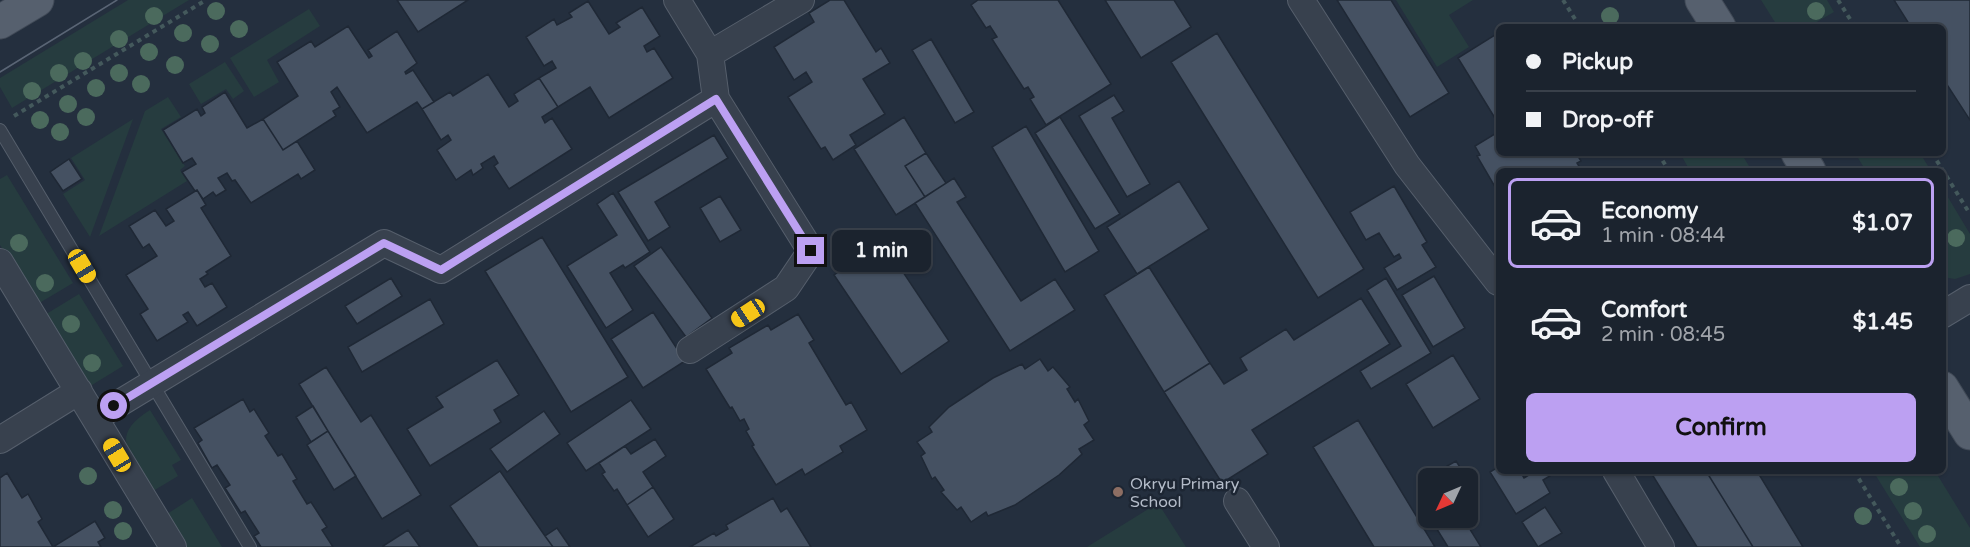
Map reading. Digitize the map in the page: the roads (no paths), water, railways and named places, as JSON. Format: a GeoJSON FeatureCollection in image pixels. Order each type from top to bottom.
{"type":"FeatureCollection","features":[{"type":"Feature","properties":{"kind":"main road"},"geometry":{"type":"LineString","coordinates":[[0,22],[37,0]]}},
{"type":"Feature","properties":{"kind":"main road"},"geometry":{"type":"LineString","coordinates":[[1702,0],[1717,24]]}},
{"type":"Feature","properties":{"kind":"main road"},"geometry":{"type":"LineString","coordinates":[[1946,394],[1970,433]]}},
{"type":"Feature","properties":{"kind":"street"},"geometry":{"type":"LineString","coordinates":[[677,0],[710,54],[716,99],[811,251],[786,288],[690,350]]}},
{"type":"Feature","properties":{"kind":"street"},"geometry":{"type":"LineString","coordinates":[[710,54],[801,0]]}},
{"type":"Feature","properties":{"kind":"street"},"geometry":{"type":"LineString","coordinates":[[1301,0],[1407,165],[1496,279]]}},
{"type":"Feature","properties":{"kind":"street"},"geometry":{"type":"LineString","coordinates":[[95,418],[384,243],[441,270],[716,99]]}},
{"type":"Feature","properties":{"kind":"street"},"geometry":{"type":"LineString","coordinates":[[0,262],[173,547]]}},
{"type":"Feature","properties":{"kind":"street"},"geometry":{"type":"LineString","coordinates":[[1946,313],[1970,298]]}},
{"type":"Feature","properties":{"kind":"street"},"geometry":{"type":"LineString","coordinates":[[0,440],[79,391]]}},
{"type":"Feature","properties":{"kind":"street"},"geometry":{"type":"LineString","coordinates":[[1618,474],[1660,547]]}},
{"type":"Feature","properties":{"kind":"street"},"geometry":{"type":"LineString","coordinates":[[1237,501],[1266,547]]}},
{"type":"Feature","properties":{"kind":"lane"},"geometry":{"type":"LineString","coordinates":[[0,129],[250,547]]}},
{"type":"Feature","properties":{"kind":"tram line"},"geometry":{"type":"LineString","coordinates":[[0,72],[117,0]]}},
{"type":"Feature","properties":{"kind":"place","name":"Okryu Primary School"},"geometry":{"type":"Point","coordinates":[1118,492]}}]}
